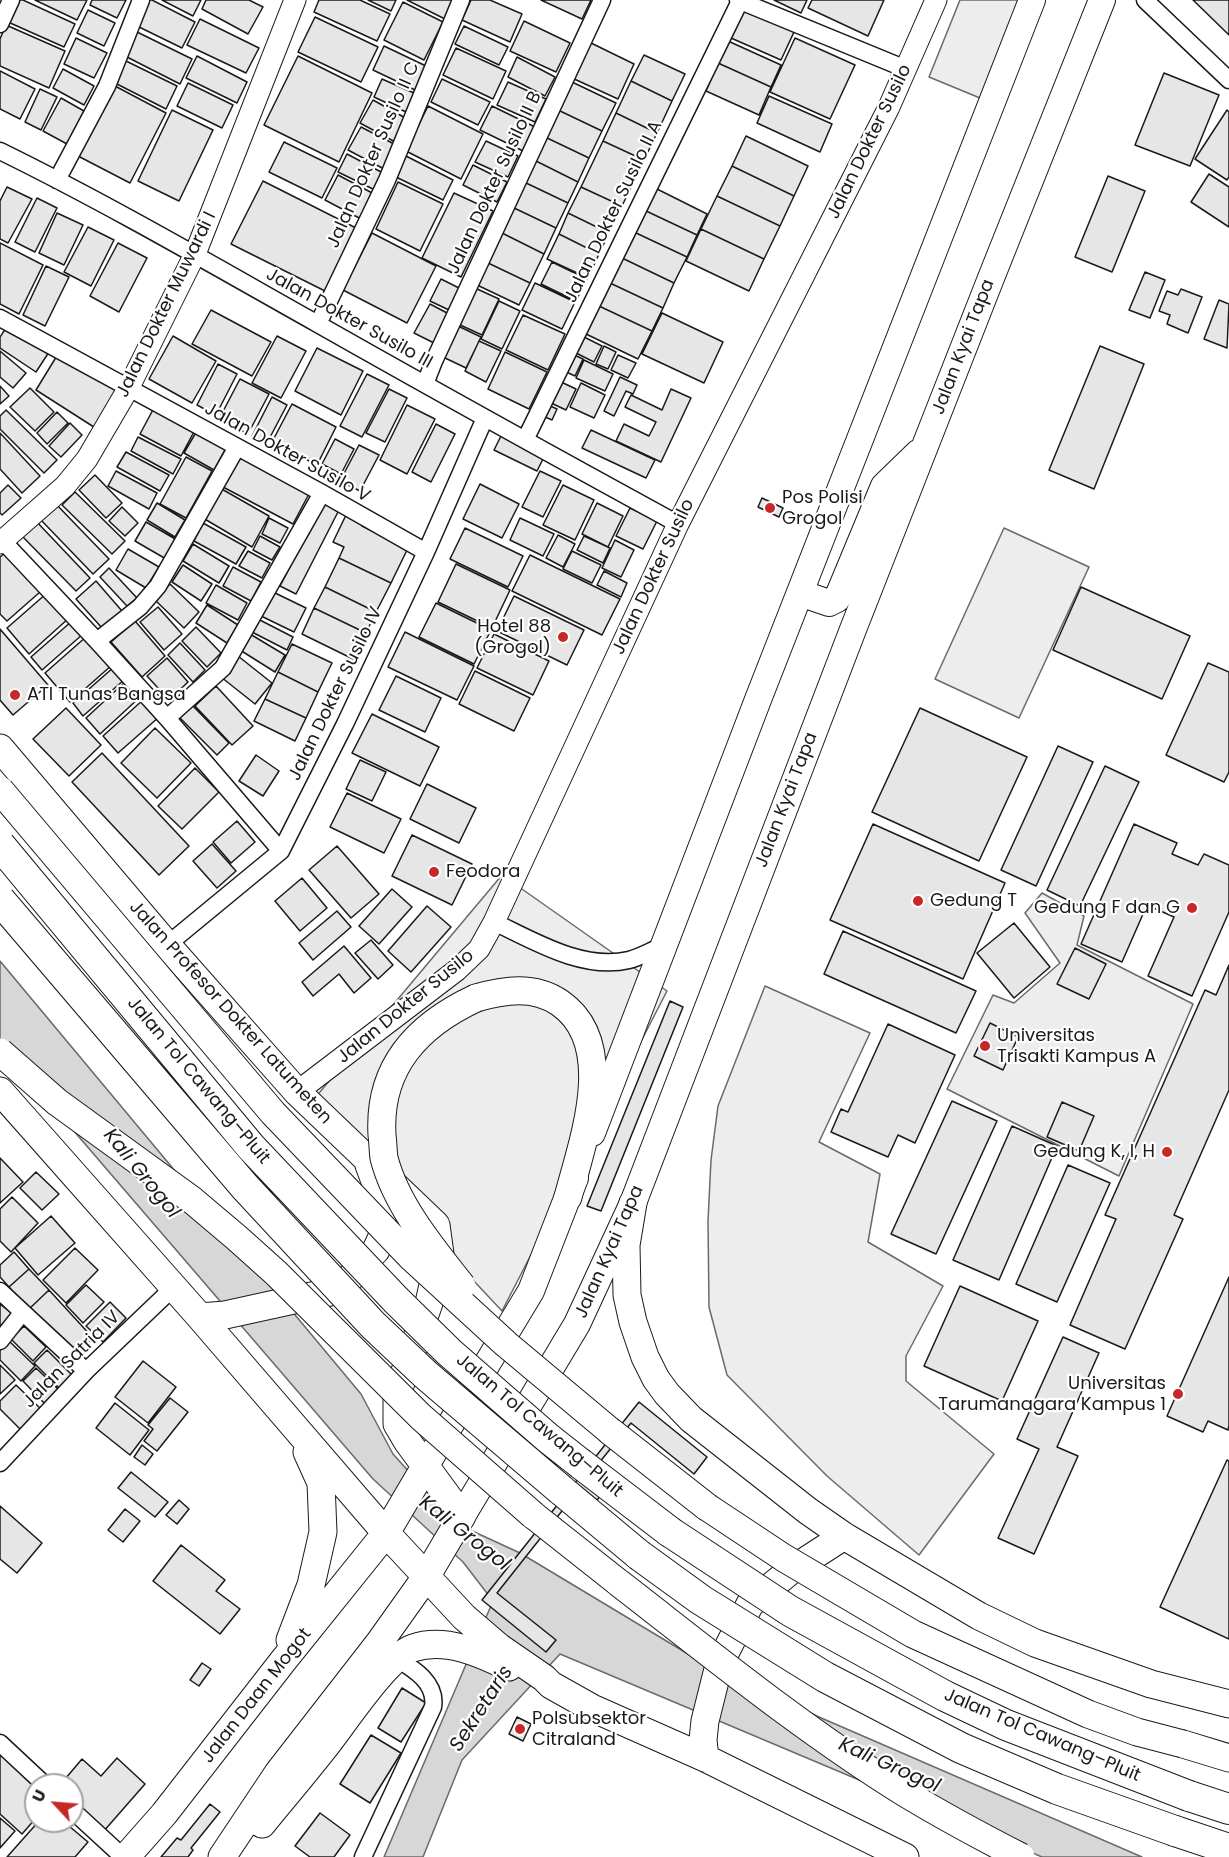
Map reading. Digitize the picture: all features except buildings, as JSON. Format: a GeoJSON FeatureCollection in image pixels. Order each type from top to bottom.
{"type":"FeatureCollection","features":[{"type":"Feature","properties":{"kind":"highway","name":"Jalan Profesor Dokter Latumeten"},"geometry":{"type":"LineString","coordinates":[[0,748],[167,945],[297,1092],[436,1225],[441,1254],[429,1304],[397,1394],[398,1424],[424,1469],[460,1519]]}},
{"type":"Feature","properties":{"kind":"highway","name":"Jalan Profesor Dokter Latumeten"},"geometry":{"type":"LineString","coordinates":[[0,790],[273,1113],[410,1256],[506,1344],[657,1470],[707,1507],[784,1558],[913,1634],[1088,1714],[1137,1732],[1229,1758]]}},
{"type":"Feature","properties":{"kind":"highway","name":"Jalan Tol Cawang–Pluit"},"geometry":{"type":"LineString","coordinates":[[0,845],[251,1147],[396,1300],[449,1352],[548,1438],[706,1558],[790,1611],[890,1667],[1006,1725],[1095,1761],[1229,1809]]}},
{"type":"Feature","properties":{"kind":"highway","name":"Jalan Tol Cawang–Pluit"},"geometry":{"type":"LineString","coordinates":[[0,900],[245,1187],[373,1325],[457,1402],[639,1555],[701,1600],[825,1677],[950,1742],[1057,1789],[1229,1849]]}},
{"type":"Feature","properties":{"kind":"highway"},"geometry":{"type":"LineString","coordinates":[[506,1344],[423,1236],[402,1202],[384,1157],[381,1119],[386,1089],[396,1065],[412,1041],[435,1020],[476,998],[496,992],[515,990],[536,992],[554,998],[569,1009],[581,1023],[589,1041],[593,1062],[584,1138],[568,1197]]}},
{"type":"Feature","properties":{"kind":"highway"},"geometry":{"type":"LineString","coordinates":[[0,1052],[57,1102],[192,1200],[237,1238],[276,1273],[421,1417],[574,1548],[716,1659],[849,1756],[916,1799],[1021,1857]]}},
{"type":"Feature","properties":{"kind":"highway"},"geometry":{"type":"LineString","coordinates":[[0,1091],[174,1287],[213,1316],[298,1431],[392,1522],[426,1577],[469,1636],[544,1682],[592,1708],[705,1758],[905,1857]]}},
{"type":"Feature","properties":{"kind":"highway"},"geometry":{"type":"LineString","coordinates":[[213,1316],[292,1302],[330,1292],[351,1278],[376,1250],[383,1234],[386,1211],[368,1161]]}},
{"type":"Feature","properties":{"kind":"highway"},"geometry":{"type":"LineString","coordinates":[[633,1203],[626,1245],[627,1295],[638,1340],[656,1379],[691,1419],[843,1536],[953,1601],[1035,1643],[1151,1684],[1229,1704]]}},
{"type":"Feature","properties":{"kind":"highway"},"geometry":{"type":"LineString","coordinates":[[283,1661],[311,1585],[323,1532],[321,1483],[298,1431]]}},
{"type":"Feature","properties":{"kind":"highway"},"geometry":{"type":"LineString","coordinates":[[392,1522],[424,1469]]}},
{"type":"Feature","properties":{"kind":"highway","name":"Jalan Kyai Tapa"},"geometry":{"type":"LineString","coordinates":[[426,1577],[460,1519]]}},
{"type":"Feature","properties":{"kind":"highway","name":"Jalan Daan Mogot"},"geometry":{"type":"LineString","coordinates":[[124,1857],[186,1786],[392,1522]]}},
{"type":"Feature","properties":{"kind":"highway"},"geometry":{"type":"LineString","coordinates":[[705,1758],[703,1740],[705,1721],[719,1665],[750,1604],[790,1571],[843,1536]]}},
{"type":"Feature","properties":{"kind":"highway"},"geometry":{"type":"LineString","coordinates":[[222,1857],[278,1773],[379,1643],[426,1577]]}},
{"type":"Feature","properties":{"kind":"highway"},"geometry":{"type":"LineString","coordinates":[[230,1857],[256,1832],[396,1658],[403,1652],[469,1636]]}},
{"type":"Feature","properties":{"kind":"main road"},"geometry":{"type":"LineString","coordinates":[[424,1469],[531,1291],[1032,0]]}},
{"type":"Feature","properties":{"kind":"main road","name":"Jalan Kyai Tapa"},"geometry":{"type":"LineString","coordinates":[[460,1519],[577,1324],[633,1203],[771,842],[1102,0]]}},
{"type":"Feature","properties":{"kind":"main road"},"geometry":{"type":"LineString","coordinates":[[800,593],[830,603],[837,599],[884,486],[925,447]]}},
{"type":"Feature","properties":{"kind":"street"},"geometry":{"type":"LineString","coordinates":[[0,24],[11,0]]}},
{"type":"Feature","properties":{"kind":"street"},"geometry":{"type":"LineString","coordinates":[[57,180],[107,86],[141,0]]}},
{"type":"Feature","properties":{"kind":"street","name":"Jalan Dokter Muwardi I"},"geometry":{"type":"LineString","coordinates":[[1,541],[65,486],[87,459],[128,389],[195,254],[295,0]]}},
{"type":"Feature","properties":{"kind":"street","name":"Jalan Dokter Susilo II C"},"geometry":{"type":"LineString","coordinates":[[318,324],[387,180],[461,0]]}},
{"type":"Feature","properties":{"kind":"street","name":"Jalan Dokter Susilo II B"},"geometry":{"type":"LineString","coordinates":[[425,384],[602,0]]}},
{"type":"Feature","properties":{"kind":"street"},"geometry":{"type":"LineString","coordinates":[[739,0],[906,69]]}},
{"type":"Feature","properties":{"kind":"street","name":"Jalan Dokter Susilo II A"},"geometry":{"type":"LineString","coordinates":[[525,440],[739,0]]}},
{"type":"Feature","properties":{"kind":"street","name":"Jalan Dokter Susilo"},"geometry":{"type":"LineString","coordinates":[[297,1092],[457,970],[478,949],[494,922],[678,524],[889,107],[936,0]]}},
{"type":"Feature","properties":{"kind":"street"},"geometry":{"type":"LineString","coordinates":[[1145,0],[1229,80]]}},
{"type":"Feature","properties":{"kind":"street","name":"Jalan Dokter Susilo III"},"geometry":{"type":"LineString","coordinates":[[0,151],[195,254],[678,524]]}},
{"type":"Feature","properties":{"kind":"street","name":"Jalan Dokter Susilo V"},"geometry":{"type":"LineString","coordinates":[[0,318],[426,552]]}},
{"type":"Feature","properties":{"kind":"street","name":"Jalan Dokter Susilo IV"},"geometry":{"type":"LineString","coordinates":[[167,945],[281,851],[345,724],[426,552],[485,418]]}},
{"type":"Feature","properties":{"kind":"street"},"geometry":{"type":"LineString","coordinates":[[97,641],[140,608],[158,586],[237,447]]}},
{"type":"Feature","properties":{"kind":"street"},"geometry":{"type":"LineString","coordinates":[[167,718],[223,668],[322,493]]}},
{"type":"Feature","properties":{"kind":"street"},"geometry":{"type":"LineString","coordinates":[[1,541],[167,718],[281,851]]}},
{"type":"Feature","properties":{"kind":"street"},"geometry":{"type":"LineString","coordinates":[[494,922],[554,950],[609,963],[630,960],[663,946]]}},
{"type":"Feature","properties":{"kind":"street","name":"Jalan Satria IV"},"geometry":{"type":"LineString","coordinates":[[0,1462],[86,1371],[174,1287]]}},
{"type":"Feature","properties":{"kind":"street"},"geometry":{"type":"LineString","coordinates":[[0,1291],[86,1371]]}},
{"type":"Feature","properties":{"kind":"street"},"geometry":{"type":"LineString","coordinates":[[0,1341],[22,1313]]}},
{"type":"Feature","properties":{"kind":"street"},"geometry":{"type":"LineString","coordinates":[[363,1857],[433,1707],[432,1689],[416,1671],[396,1658]]}},
{"type":"Feature","properties":{"kind":"street"},"geometry":{"type":"LineString","coordinates":[[0,1743],[32,1773]]}},
{"type":"Feature","properties":{"kind":"street"},"geometry":{"type":"LineString","coordinates":[[84,1821],[124,1857]]}},
{"type":"Feature","properties":{"kind":"shaded area"},"geometry":{"type":"Polygon","coordinates":[[[960,0],[1019,0],[980,98],[929,77],[960,0]]]}},
{"type":"Feature","properties":{"kind":"shaded area"},"geometry":{"type":"Polygon","coordinates":[[[1004,528],[1089,567],[1019,718],[935,679],[1004,528]]]}},
{"type":"Feature","properties":{"kind":"shaded area"},"geometry":{"type":"Polygon","coordinates":[[[502,875],[667,991],[502,1311],[309,1105],[502,875]]]}},
{"type":"Feature","properties":{"kind":"shaded area"},"geometry":{"type":"Polygon","coordinates":[[[1042,893],[1084,916],[1077,945],[1193,1004],[1119,1176],[947,1089],[993,995],[1014,1003],[1060,963],[1025,913],[1042,893]]]}},
{"type":"Feature","properties":{"kind":"shaded area"},"geometry":{"type":"Polygon","coordinates":[[[765,986],[870,1033],[819,1142],[880,1174],[868,1242],[943,1286],[906,1356],[906,1381],[994,1454],[919,1555],[827,1476],[727,1375],[709,1307],[708,1221],[711,1160],[718,1106],[765,986]]]}},
{"type":"Feature","properties":{"kind":"water"},"geometry":{"type":"Polygon","coordinates":[[[0,961],[361,1394],[393,1454],[455,1523],[520,1553],[703,1663],[819,1717],[1142,1857],[1042,1857],[560,1654],[462,1760],[423,1857],[384,1857],[493,1601],[463,1562],[373,1479],[0,1045],[0,961]]]}},
{"type":"Feature","properties":{"kind":"place","name":"Pos Polisi Grogol"},"geometry":{"type":"Point","coordinates":[770,508]}},
{"type":"Feature","properties":{"kind":"place","name":"Hotel 88 (Grogol)"},"geometry":{"type":"Point","coordinates":[563,637]}},
{"type":"Feature","properties":{"kind":"place","name":"ATI Tunas Bangsa"},"geometry":{"type":"Point","coordinates":[15,695]}},
{"type":"Feature","properties":{"kind":"place","name":"Feodora"},"geometry":{"type":"Point","coordinates":[434,872]}},
{"type":"Feature","properties":{"kind":"place","name":"Gedung T"},"geometry":{"type":"Point","coordinates":[918,901]}},
{"type":"Feature","properties":{"kind":"place","name":"Gedung F dan G"},"geometry":{"type":"Point","coordinates":[1192,908]}},
{"type":"Feature","properties":{"kind":"place","name":"Universitas Trisakti Kampus A"},"geometry":{"type":"Point","coordinates":[985,1046]}},
{"type":"Feature","properties":{"kind":"place","name":"Gedung K, I, H"},"geometry":{"type":"Point","coordinates":[1167,1152]}},
{"type":"Feature","properties":{"kind":"place","name":"Universitas Tarumanagara Kampus 1"},"geometry":{"type":"Point","coordinates":[1178,1394]}},
{"type":"Feature","properties":{"kind":"place","name":"Polsubsektor Citraland"},"geometry":{"type":"Point","coordinates":[520,1729]}},
{"type":"Feature","properties":{"kind":"water label","name":"Kali Grogol"},"geometry":{"type":"Point","coordinates":[141,1174]}},
{"type":"Feature","properties":{"kind":"water label","name":"Kali Grogol"},"geometry":{"type":"Point","coordinates":[464,1534]}},
{"type":"Feature","properties":{"kind":"water label","name":"Sekretaris"},"geometry":{"type":"Point","coordinates":[482,1709]}},
{"type":"Feature","properties":{"kind":"water label","name":"Kali Grogol"},"geometry":{"type":"Point","coordinates":[889,1766]}}]}
